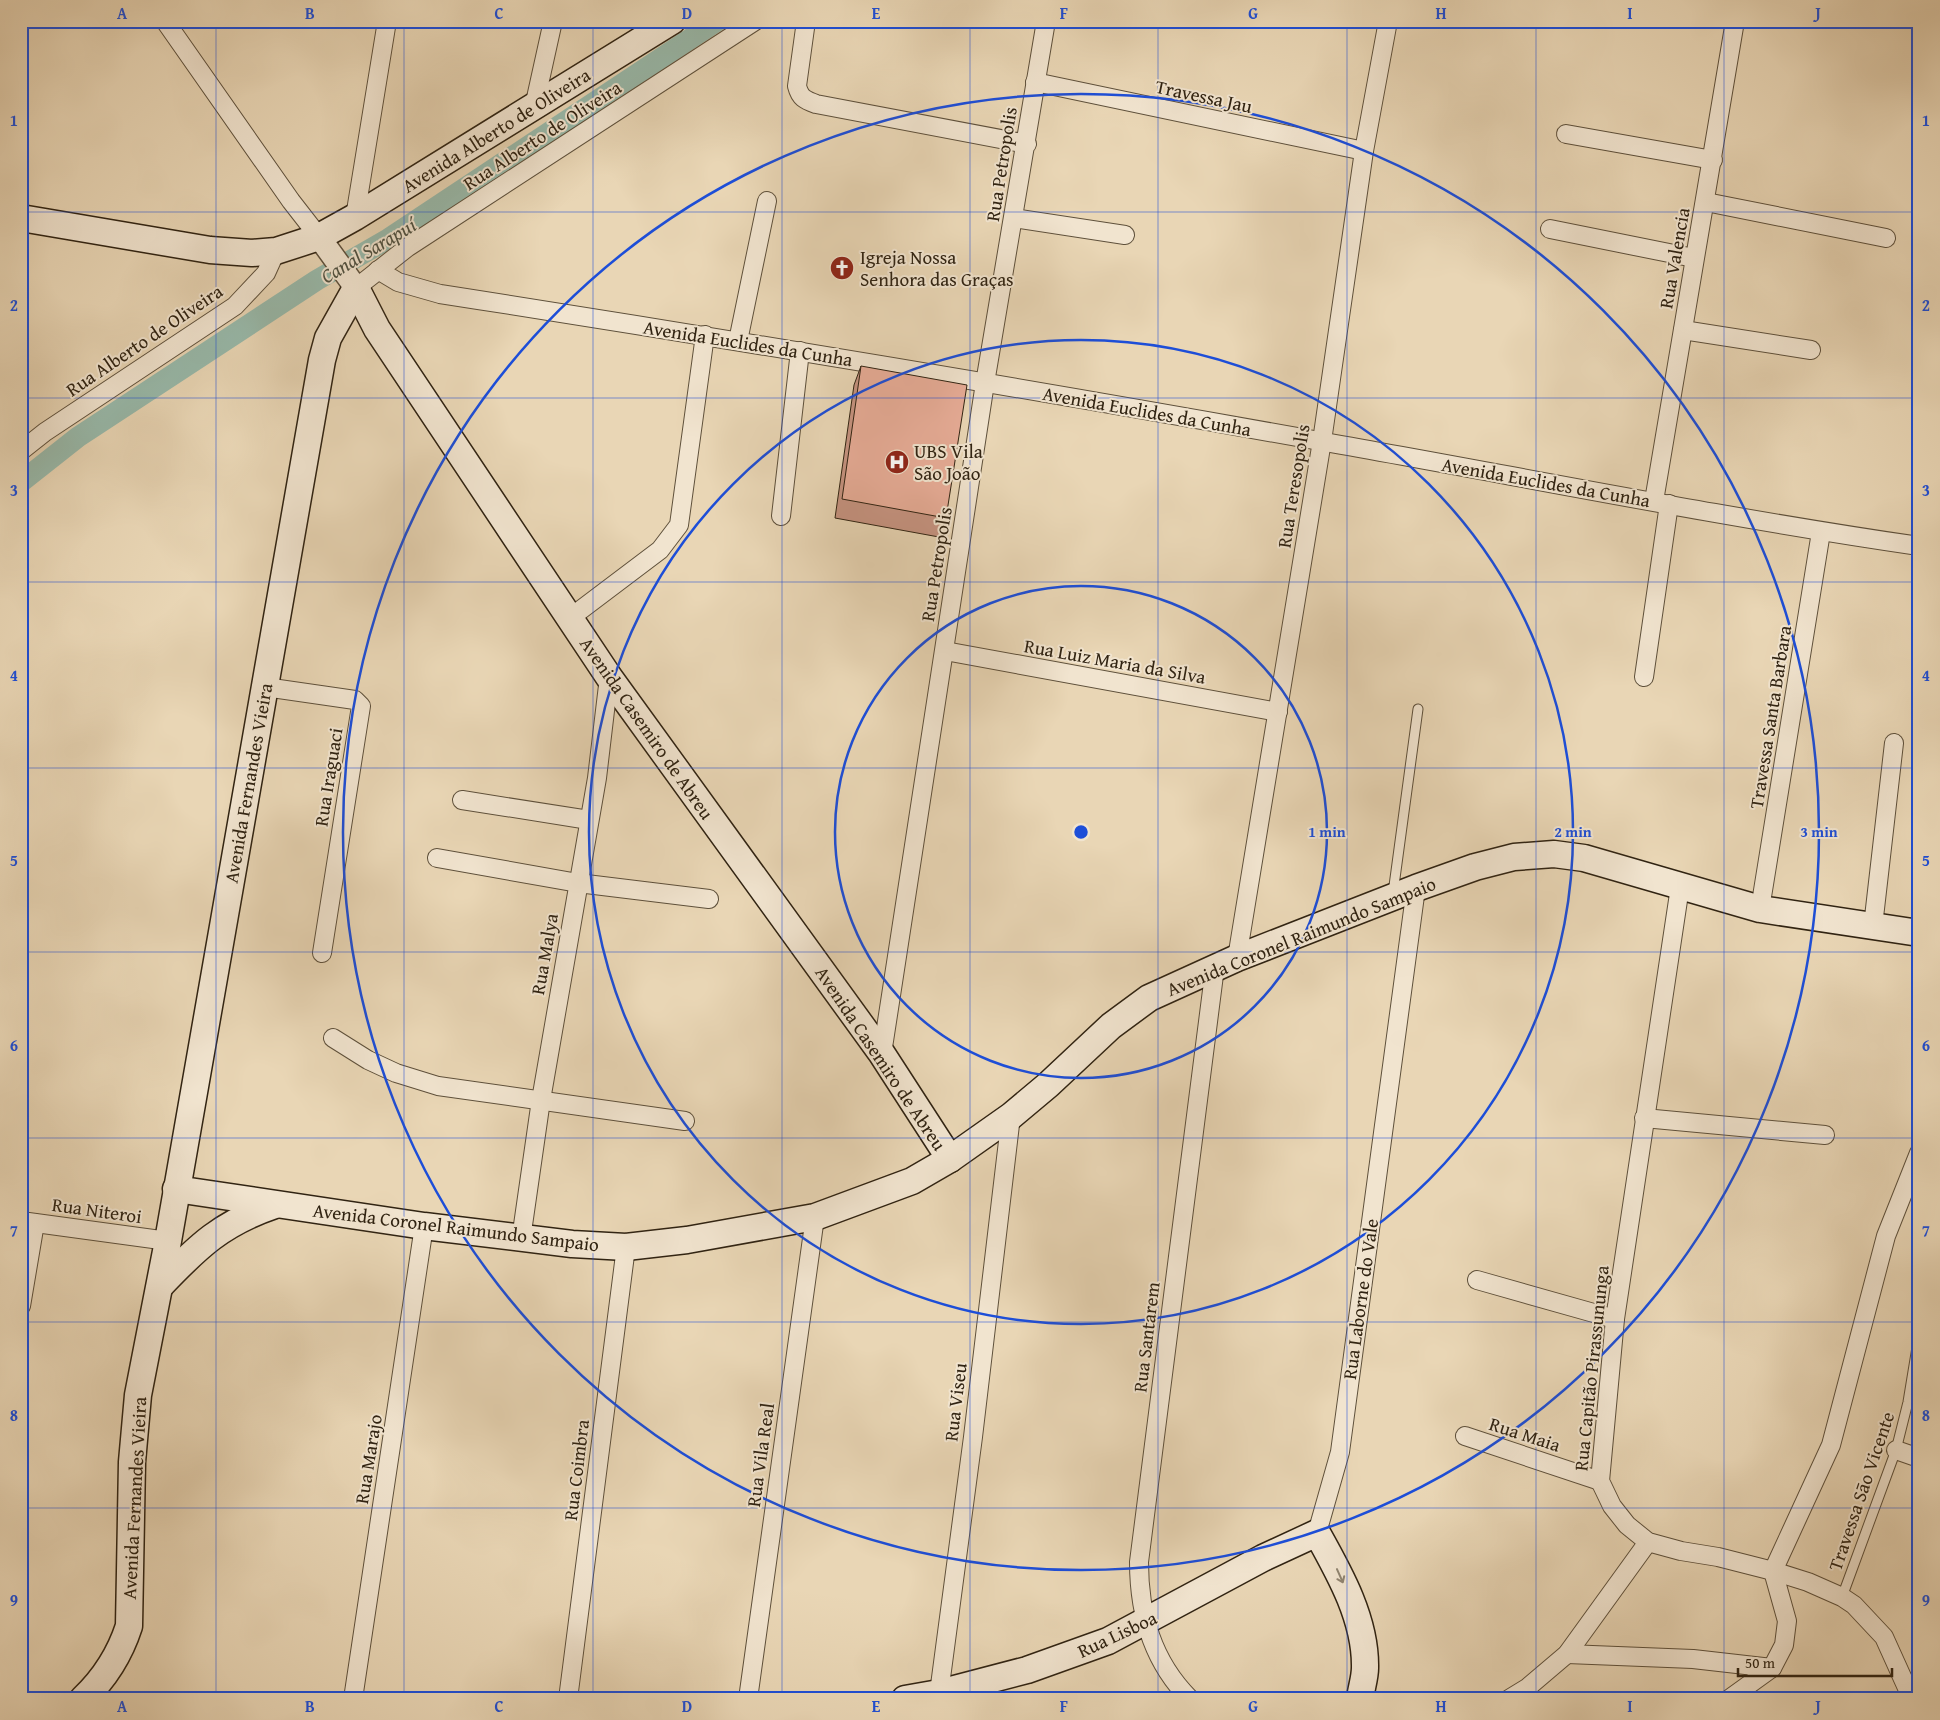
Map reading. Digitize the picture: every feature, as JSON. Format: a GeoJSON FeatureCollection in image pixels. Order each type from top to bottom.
{"type":"FeatureCollection","features":[{"type":"Feature","properties":{"kind":"main road","name":"Avenida Alberto de Oliveira"},"geometry":{"type":"LineString","coordinates":[[325,245],[355,217],[672,21]]}},
{"type":"Feature","properties":{"kind":"main road"},"geometry":{"type":"LineString","coordinates":[[21,218],[210,250],[252,253],[325,245]]}},
{"type":"Feature","properties":{"kind":"main road","name":"Avenida Casemiro de Abreu"},"geometry":{"type":"LineString","coordinates":[[352,282],[377,329],[609,677],[882,1054],[950,1159]]}},
{"type":"Feature","properties":{"kind":"main road","name":"Avenida Fernandes Vieira"},"geometry":{"type":"LineString","coordinates":[[83,1699],[106,1672],[122,1649],[129,1626],[132,1462],[138,1395],[168,1241],[322,360],[328,338],[352,282]]}},
{"type":"Feature","properties":{"kind":"main road","name":"Avenida Coronel Raimundo Sampaio"},"geometry":{"type":"LineString","coordinates":[[176,1189],[521,1239],[626,1247],[687,1240],[815,1217],[912,1181],[950,1159],[1011,1116],[1048,1085],[1111,1026],[1150,998],[1226,963],[1416,888],[1514,857],[1554,854],[1584,858],[1760,909],[1919,933]]}},
{"type":"Feature","properties":{"kind":"main road"},"geometry":{"type":"LineString","coordinates":[[160,1286],[203,1242],[221,1229],[246,1215],[276,1204]]}},
{"type":"Feature","properties":{"kind":"main road"},"geometry":{"type":"LineString","coordinates":[[1317,1534],[1338,1572],[1355,1611],[1362,1642],[1365,1668],[1360,1699]]}},
{"type":"Feature","properties":{"kind":"main road","name":"Rua Lisboa"},"geometry":{"type":"LineString","coordinates":[[905,1699],[940,1696],[1108,1642],[1263,1558],[1317,1534]]}},
{"type":"Feature","properties":{"kind":"street"},"geometry":{"type":"LineString","coordinates":[[165,21],[291,201],[352,282]]}},
{"type":"Feature","properties":{"kind":"street"},"geometry":{"type":"LineString","coordinates":[[355,217],[387,21]]}},
{"type":"Feature","properties":{"kind":"street"},"geometry":{"type":"LineString","coordinates":[[534,107],[553,21]]}},
{"type":"Feature","properties":{"kind":"street","name":"Rua Alberto de Oliveira"},"geometry":{"type":"LineString","coordinates":[[352,282],[378,270],[408,247],[755,21]]}},
{"type":"Feature","properties":{"kind":"street"},"geometry":{"type":"LineString","coordinates":[[806,21],[797,86],[799,94],[804,100],[816,104],[1027,144]]}},
{"type":"Feature","properties":{"kind":"street","name":"Rua Petropolis"},"geometry":{"type":"LineString","coordinates":[[882,1054],[985,384],[1027,144],[1035,82],[1046,21]]}},
{"type":"Feature","properties":{"kind":"street","name":"Rua Teresopolis"},"geometry":{"type":"LineString","coordinates":[[1226,963],[1278,712],[1322,441],[1364,151],[1388,21]]}},
{"type":"Feature","properties":{"kind":"street","name":"Rua Valencia"},"geometry":{"type":"LineString","coordinates":[[1644,677],[1662,503],[1683,330],[1735,21]]}},
{"type":"Feature","properties":{"kind":"street","name":"Travessa Jau"},"geometry":{"type":"LineString","coordinates":[[1035,82],[1364,151]]}},
{"type":"Feature","properties":{"kind":"street"},"geometry":{"type":"LineString","coordinates":[[1566,134],[1713,160]]}},
{"type":"Feature","properties":{"kind":"street"},"geometry":{"type":"LineString","coordinates":[[738,341],[767,201]]}},
{"type":"Feature","properties":{"kind":"street"},"geometry":{"type":"LineString","coordinates":[[1706,202],[1886,238]]}},
{"type":"Feature","properties":{"kind":"street"},"geometry":{"type":"LineString","coordinates":[[1014,218],[1125,235]]}},
{"type":"Feature","properties":{"kind":"street"},"geometry":{"type":"LineString","coordinates":[[1550,229],[1694,258]]}},
{"type":"Feature","properties":{"kind":"street","name":"Rua Alberto de Oliveira"},"geometry":{"type":"LineString","coordinates":[[21,451],[46,432],[235,306],[266,273],[276,251]]}},
{"type":"Feature","properties":{"kind":"street","name":"Avenida Euclides da Cunha"},"geometry":{"type":"LineString","coordinates":[[378,270],[398,282],[432,293],[800,351],[1322,441],[1821,532],[1919,546]]}},
{"type":"Feature","properties":{"kind":"street"},"geometry":{"type":"LineString","coordinates":[[1683,330],[1811,350]]}},
{"type":"Feature","properties":{"kind":"street"},"geometry":{"type":"LineString","coordinates":[[570,618],[660,550],[679,526],[705,335]]}},
{"type":"Feature","properties":{"kind":"street"},"geometry":{"type":"LineString","coordinates":[[781,516],[800,351]]}},
{"type":"Feature","properties":{"kind":"street","name":"Travessa Santa Barbara"},"geometry":{"type":"LineString","coordinates":[[1760,909],[1821,532]]}},
{"type":"Feature","properties":{"kind":"street","name":"Rua Luiz Maria da Silva"},"geometry":{"type":"LineString","coordinates":[[945,651],[1278,712]]}},
{"type":"Feature","properties":{"kind":"street","name":"Rua Malya"},"geometry":{"type":"LineString","coordinates":[[521,1239],[540,1100],[597,778],[609,677]]}},
{"type":"Feature","properties":{"kind":"street","name":"Rua Iraguaci"},"geometry":{"type":"LineString","coordinates":[[265,687],[355,700],[361,706],[322,953]]}},
{"type":"Feature","properties":{"kind":"street"},"geometry":{"type":"LineString","coordinates":[[1873,926],[1894,743]]}},
{"type":"Feature","properties":{"kind":"street"},"geometry":{"type":"LineString","coordinates":[[462,800],[589,820]]}},
{"type":"Feature","properties":{"kind":"street"},"geometry":{"type":"LineString","coordinates":[[437,858],[578,883],[709,899]]}},
{"type":"Feature","properties":{"kind":"street","name":"Rua Capitão Pirassununga"},"geometry":{"type":"LineString","coordinates":[[1680,887],[1615,1319],[1600,1481],[1617,1512],[1627,1525],[1648,1542],[1773,1571],[1808,1582],[1842,1597],[1854,1606],[1884,1637],[1912,1699]]}},
{"type":"Feature","properties":{"kind":"street","name":"Rua Laborne do Vale"},"geometry":{"type":"LineString","coordinates":[[1317,1534],[1340,1452],[1416,888]]}},
{"type":"Feature","properties":{"kind":"street","name":"Rua Santarem"},"geometry":{"type":"LineString","coordinates":[[1190,1699],[1162,1663],[1144,1622],[1139,1594],[1139,1562],[1226,963]]}},
{"type":"Feature","properties":{"kind":"street"},"geometry":{"type":"LineString","coordinates":[[333,1038],[368,1060],[396,1073],[438,1086],[685,1121]]}},
{"type":"Feature","properties":{"kind":"street","name":"Rua Viseu"},"geometry":{"type":"LineString","coordinates":[[940,1696],[1011,1116]]}},
{"type":"Feature","properties":{"kind":"street"},"geometry":{"type":"LineString","coordinates":[[1644,1118],[1825,1135]]}},
{"type":"Feature","properties":{"kind":"street"},"geometry":{"type":"LineString","coordinates":[[1729,1699],[1772,1668],[1784,1645],[1787,1621],[1773,1571],[1830,1445],[1886,1236],[1919,1153]]}},
{"type":"Feature","properties":{"kind":"street","name":"Rua Vila Real"},"geometry":{"type":"LineString","coordinates":[[748,1699],[815,1217]]}},
{"type":"Feature","properties":{"kind":"street"},"geometry":{"type":"LineString","coordinates":[[21,1306],[28,1222]]}},
{"type":"Feature","properties":{"kind":"street","name":"Rua Niteroi"},"geometry":{"type":"LineString","coordinates":[[28,1222],[168,1241]]}},
{"type":"Feature","properties":{"kind":"street","name":"Rua Marajo"},"geometry":{"type":"LineString","coordinates":[[353,1699],[424,1226]]}},
{"type":"Feature","properties":{"kind":"street","name":"Rua Coimbra"},"geometry":{"type":"LineString","coordinates":[[568,1699],[626,1247]]}},
{"type":"Feature","properties":{"kind":"street"},"geometry":{"type":"LineString","coordinates":[[1477,1280],[1615,1319]]}},
{"type":"Feature","properties":{"kind":"street","name":"Rua Maia"},"geometry":{"type":"LineString","coordinates":[[1464,1436],[1600,1481]]}},
{"type":"Feature","properties":{"kind":"street"},"geometry":{"type":"LineString","coordinates":[[1896,1450],[1919,1458]]}},
{"type":"Feature","properties":{"kind":"street"},"geometry":{"type":"LineString","coordinates":[[1510,1699],[1527,1688],[1567,1654],[1648,1542]]}},
{"type":"Feature","properties":{"kind":"street"},"geometry":{"type":"LineString","coordinates":[[1567,1654],[1693,1659],[1772,1668]]}},
{"type":"Feature","properties":{"kind":"lane"},"geometry":{"type":"LineString","coordinates":[[1392,898],[1418,709]]}},
{"type":"Feature","properties":{"kind":"lane","name":"Travessa Sāo Vicente"},"geometry":{"type":"LineString","coordinates":[[1842,1597],[1896,1450],[1908,1402],[1919,1335]]}},
{"type":"Feature","properties":{"kind":"building","name":"UBS Vila São João"},"geometry":{"type":"Polygon","coordinates":[[[861,366],[967,385],[946,518],[842,499],[861,366]]]}},
{"type":"Feature","properties":{"kind":"waterway","name":"Canal Sarapuí"},"geometry":{"type":"LineString","coordinates":[[21,482],[78,437],[317,280],[388,239],[717,21]]}},
{"type":"Feature","properties":{"kind":"place","name":"Igreja Nossa Senhora das Graças"},"geometry":{"type":"Point","coordinates":[842,268]}},
{"type":"Feature","properties":{"kind":"place","name":"UBS Vila São João"},"geometry":{"type":"Point","coordinates":[897,462]}}]}
